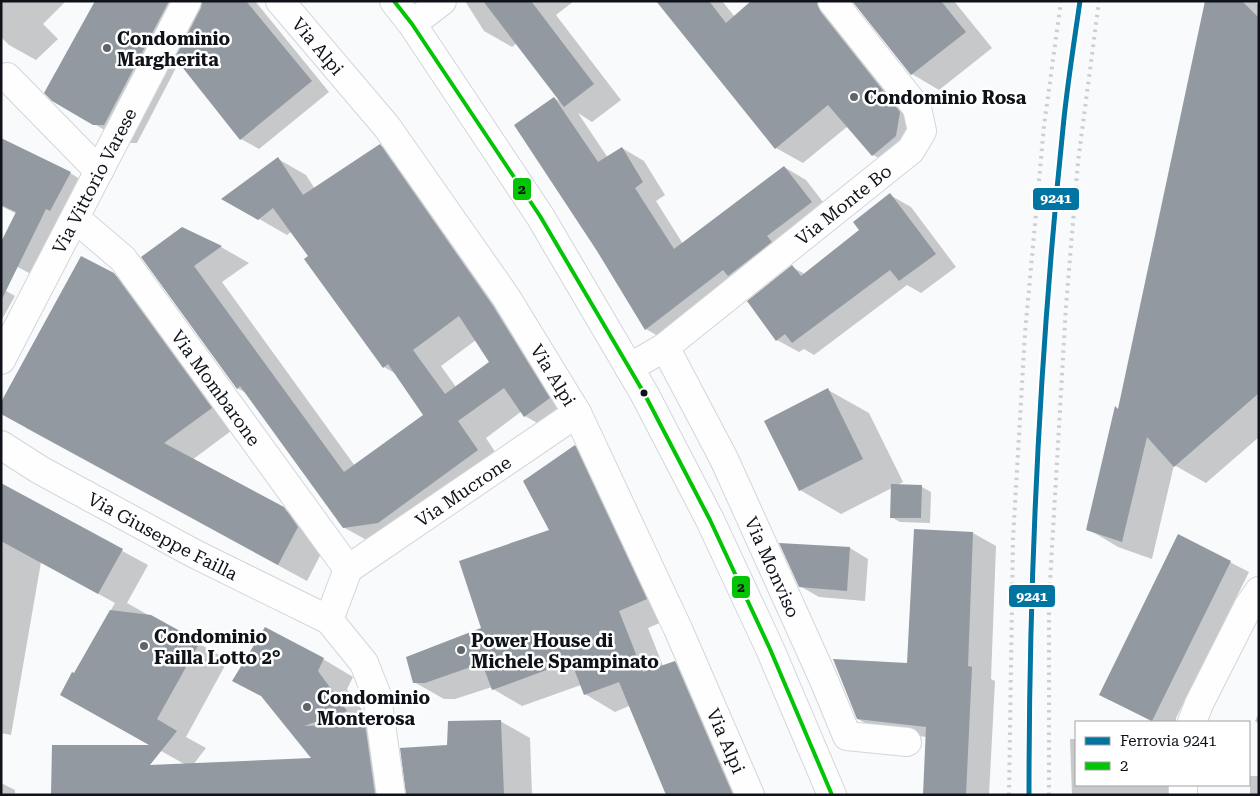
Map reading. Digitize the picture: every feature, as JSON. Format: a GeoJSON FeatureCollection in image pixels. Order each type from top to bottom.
{"type":"FeatureCollection","features":[{"type":"Feature","properties":{"kind":"street","name":"Via Vittorio Varese"},"geometry":{"type":"LineString","coordinates":[[1,360],[187,1]]}},
{"type":"Feature","properties":{"kind":"street","name":"Via Alpi"},"geometry":{"type":"LineString","coordinates":[[280,1],[387,127],[506,297],[578,413],[678,629],[750,795]]}},
{"type":"Feature","properties":{"kind":"street","name":"Via Monviso"},"geometry":{"type":"LineString","coordinates":[[394,1],[412,24],[540,216],[644,393],[710,520],[770,649],[832,795]]}},
{"type":"Feature","properties":{"kind":"street"},"geometry":{"type":"LineString","coordinates":[[412,24],[442,1]]}},
{"type":"Feature","properties":{"kind":"street","name":"Via Monte Bo"},"geometry":{"type":"LineString","coordinates":[[629,368],[665,347],[912,150],[922,131],[917,108],[832,1]]}},
{"type":"Feature","properties":{"kind":"street"},"geometry":{"type":"LineString","coordinates":[[7,78],[99,171]]}},
{"type":"Feature","properties":{"kind":"street","name":"Via Mombarone"},"geometry":{"type":"LineString","coordinates":[[75,218],[123,259],[348,569]]}},
{"type":"Feature","properties":{"kind":"street","name":"Via Monviso"},"geometry":{"type":"LineString","coordinates":[[665,347],[724,459],[823,678],[847,736],[907,742]]}},
{"type":"Feature","properties":{"kind":"street","name":"Via Mucrone"},"geometry":{"type":"LineString","coordinates":[[348,569],[578,413]]}},
{"type":"Feature","properties":{"kind":"street","name":"Via Giuseppe Failla"},"geometry":{"type":"LineString","coordinates":[[1,445],[40,470],[195,554],[329,620]]}},
{"type":"Feature","properties":{"kind":"street"},"geometry":{"type":"LineString","coordinates":[[348,569],[329,620],[364,663],[377,696],[390,795]]}},
{"type":"Feature","properties":{"kind":"street"},"geometry":{"type":"LineString","coordinates":[[1192,721],[1199,704],[1248,607],[1259,592]]}},
{"type":"Feature","properties":{"kind":"building","name":"Condominio Margherita"},"geometry":{"type":"Polygon","coordinates":[[[95,1],[169,1],[104,125],[93,125],[52,101],[44,93],[95,1]]]}},
{"type":"Feature","properties":{"kind":"building"},"geometry":{"type":"Polygon","coordinates":[[[202,1],[246,1],[312,81],[240,140],[175,58],[201,8],[202,1]]]}},
{"type":"Feature","properties":{"kind":"building"},"geometry":{"type":"Polygon","coordinates":[[[483,1],[531,1],[594,84],[564,107],[483,1]]]}},
{"type":"Feature","properties":{"kind":"building"},"geometry":{"type":"Polygon","coordinates":[[[656,1],[709,1],[726,23],[751,1],[817,1],[820,11],[900,112],[896,136],[872,156],[828,105],[775,149],[656,1]]]}},
{"type":"Feature","properties":{"kind":"building"},"geometry":{"type":"Polygon","coordinates":[[[852,1],[941,1],[966,32],[911,75],[852,1]]]}},
{"type":"Feature","properties":{"kind":"building"},"geometry":{"type":"Polygon","coordinates":[[[1205,1],[1242,1],[1259,18],[1259,393],[1174,467],[1147,437],[1122,542],[1086,530],[1115,406],[1118,409],[1205,1]]]}},
{"type":"Feature","properties":{"kind":"building"},"geometry":{"type":"Polygon","coordinates":[[[554,97],[598,162],[622,147],[643,182],[635,188],[674,249],[784,166],[812,202],[767,236],[772,242],[728,276],[723,270],[645,330],[597,251],[514,125],[554,97]]]}},
{"type":"Feature","properties":{"kind":"building"},"geometry":{"type":"Polygon","coordinates":[[[1,138],[71,172],[50,211],[46,209],[1,301],[1,242],[16,212],[1,205],[1,138]]]}},
{"type":"Feature","properties":{"kind":"building"},"geometry":{"type":"Polygon","coordinates":[[[380,144],[493,306],[550,398],[524,417],[504,388],[458,421],[478,450],[378,523],[343,528],[240,386],[237,389],[141,257],[182,227],[222,246],[194,266],[344,472],[423,415],[388,364],[383,368],[304,259],[308,256],[273,208],[258,220],[221,199],[278,157],[303,195],[380,144]],[[459,316],[413,350],[445,394],[489,362],[459,316]]]}},
{"type":"Feature","properties":{"kind":"building"},"geometry":{"type":"Polygon","coordinates":[[[890,193],[936,254],[899,281],[890,270],[792,343],[785,334],[776,341],[747,301],[792,265],[801,276],[859,230],[853,222],[890,193]]]}},
{"type":"Feature","properties":{"kind":"building"},"geometry":{"type":"Polygon","coordinates":[[[81,256],[114,273],[212,408],[164,443],[284,507],[298,527],[278,565],[1,414],[1,402],[81,256]]]}},
{"type":"Feature","properties":{"kind":"building"},"geometry":{"type":"Polygon","coordinates":[[[828,388],[863,459],[799,491],[764,421],[828,388]]]}},
{"type":"Feature","properties":{"kind":"building"},"geometry":{"type":"Polygon","coordinates":[[[575,445],[647,599],[619,611],[643,672],[675,661],[733,795],[666,795],[619,682],[584,695],[571,661],[492,690],[482,663],[425,683],[413,683],[406,657],[481,628],[459,561],[549,530],[523,481],[575,445]]]}},
{"type":"Feature","properties":{"kind":"building"},"geometry":{"type":"Polygon","coordinates":[[[1,483],[123,549],[98,594],[1,541],[1,483]]]}},
{"type":"Feature","properties":{"kind":"building"},"geometry":{"type":"Polygon","coordinates":[[[891,484],[922,485],[921,518],[890,518],[891,484]]]}},
{"type":"Feature","properties":{"kind":"building"},"geometry":{"type":"Polygon","coordinates":[[[914,529],[973,532],[968,666],[972,667],[966,795],[923,795],[926,727],[857,719],[833,659],[907,663],[914,529]]]}},
{"type":"Feature","properties":{"kind":"building"},"geometry":{"type":"Polygon","coordinates":[[[1178,534],[1231,561],[1152,721],[1099,695],[1178,534]]]}},
{"type":"Feature","properties":{"kind":"building"},"geometry":{"type":"Polygon","coordinates":[[[779,543],[850,547],[847,591],[799,587],[779,543]]]}},
{"type":"Feature","properties":{"kind":"building"},"geometry":{"type":"Polygon","coordinates":[[[110,610],[151,615],[200,642],[157,719],[177,731],[150,765],[311,758],[261,696],[232,681],[265,627],[324,658],[318,671],[347,711],[304,726],[365,724],[375,795],[51,795],[52,745],[149,745],[60,695],[110,610]]]}},
{"type":"Feature","properties":{"kind":"building"},"geometry":{"type":"Polygon","coordinates":[[[501,720],[504,795],[406,795],[400,748],[447,745],[448,721],[501,720]]]}},
{"type":"Feature","properties":{"kind":"railway"},"geometry":{"type":"LineString","coordinates":[[1009,795],[1013,538],[1025,333],[1044,126],[1061,1]]}},
{"type":"Feature","properties":{"kind":"railway"},"geometry":{"type":"LineString","coordinates":[[1049,795],[1049,600],[1066,306],[1078,162],[1099,1]]}},
{"type":"Feature","properties":{"kind":"rail line","name":"9241"},"geometry":{"type":"LineString","coordinates":[[1029,795],[1031,628],[1042,378],[1063,128],[1080,1]]}},
{"type":"Feature","properties":{"kind":"transit line","name":"2"},"geometry":{"type":"LineString","coordinates":[[394,1],[412,24],[540,216],[644,393],[710,520],[770,649],[832,795]]}},
{"type":"Feature","properties":{"kind":"place","name":"Condominio Margherita"},"geometry":{"type":"Point","coordinates":[107,48]}},
{"type":"Feature","properties":{"kind":"place","name":"Condominio Rosa"},"geometry":{"type":"Point","coordinates":[854,97]}},
{"type":"Feature","properties":{"kind":"place","name":"Condominio Failla Lotto 2°"},"geometry":{"type":"Point","coordinates":[144,646]}},
{"type":"Feature","properties":{"kind":"place","name":"Power House di Michele Spampinato"},"geometry":{"type":"Point","coordinates":[461,650]}},
{"type":"Feature","properties":{"kind":"place","name":"Condominio Monterosa"},"geometry":{"type":"Point","coordinates":[307,707]}}]}
